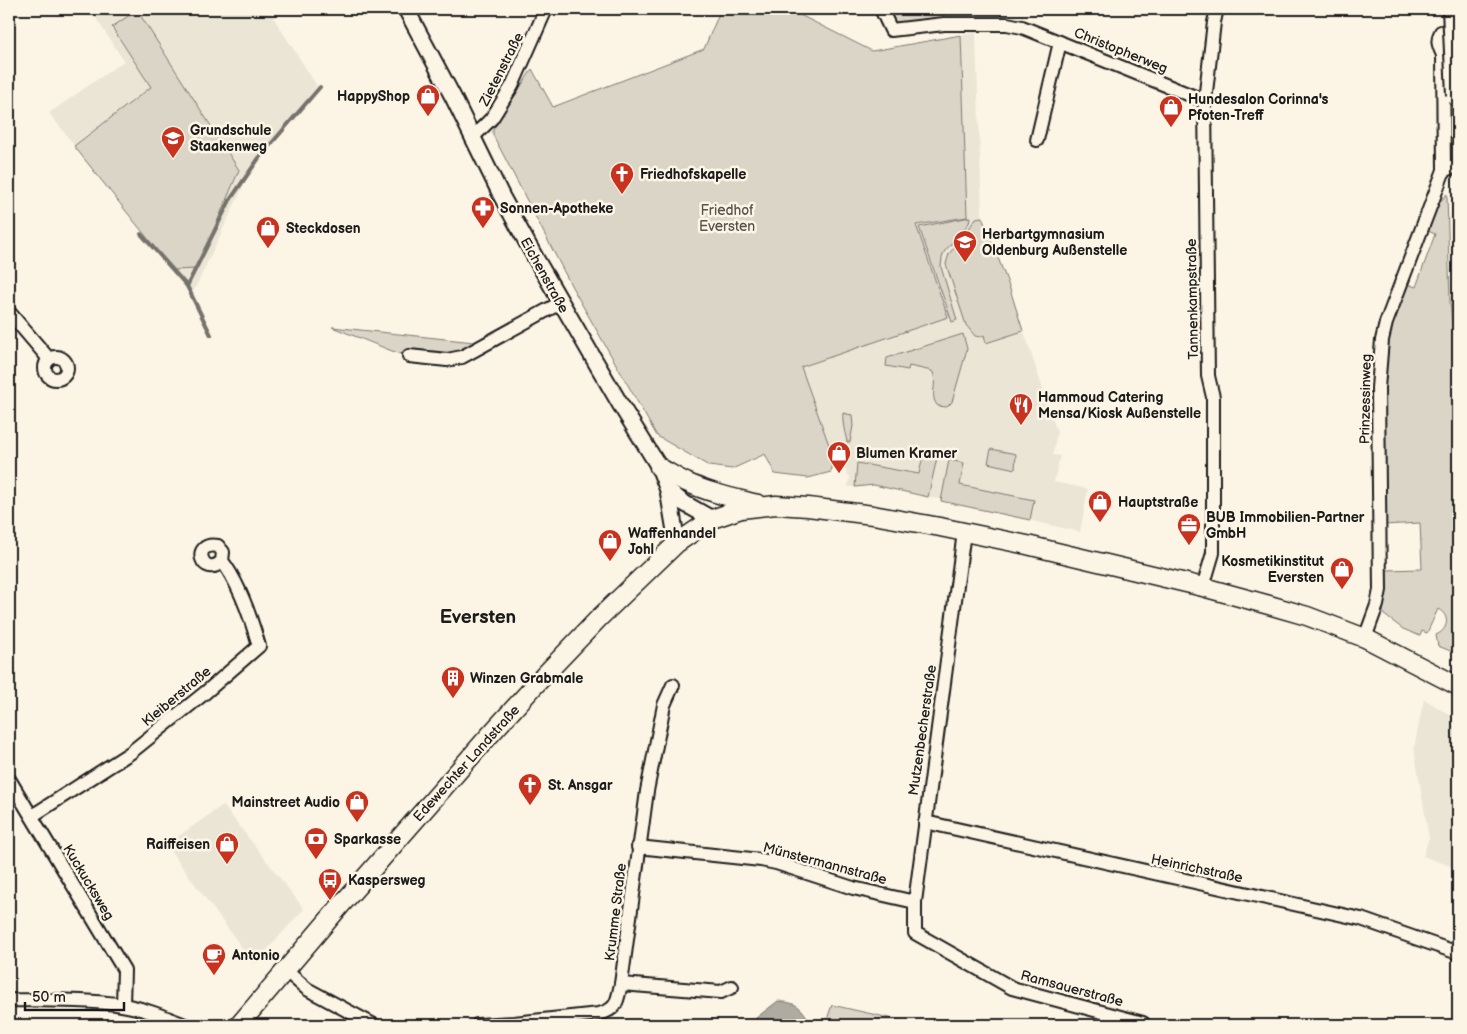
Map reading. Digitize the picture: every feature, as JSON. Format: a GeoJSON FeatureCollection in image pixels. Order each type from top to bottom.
{"type":"FeatureCollection","features":[{"type":"Feature","properties":{"kind":"highway"},"geometry":{"type":"LineString","coordinates":[[1454,9],[1458,95]]}},
{"type":"Feature","properties":{"kind":"main road"},"geometry":{"type":"LineString","coordinates":[[659,467],[685,482],[731,497],[768,506]]}},
{"type":"Feature","properties":{"kind":"main road"},"geometry":{"type":"LineString","coordinates":[[705,489],[712,519],[741,509],[768,506],[820,508],[873,515],[964,532],[1077,557],[1269,604],[1365,638],[1458,686]]}},
{"type":"Feature","properties":{"kind":"main road","name":"Edewechter Landstraße"},"geometry":{"type":"LineString","coordinates":[[239,1025],[536,684],[599,618],[677,542],[712,519]]}},
{"type":"Feature","properties":{"kind":"street","name":"Eichenstraße"},"geometry":{"type":"LineString","coordinates":[[406,9],[453,96],[502,197],[560,303],[659,467],[668,490],[677,542]]}},
{"type":"Feature","properties":{"kind":"street","name":"Zietenstraße"},"geometry":{"type":"LineString","coordinates":[[472,137],[492,118],[512,86],[546,9]]}},
{"type":"Feature","properties":{"kind":"street","name":"Tannenkampstraße"},"geometry":{"type":"LineString","coordinates":[[1203,588],[1213,553],[1212,397],[1208,376],[1205,101],[1217,9]]}},
{"type":"Feature","properties":{"kind":"street","name":"Christopherweg"},"geometry":{"type":"LineString","coordinates":[[882,13],[891,30],[944,24],[1007,24],[1022,27],[1205,101]]}},
{"type":"Feature","properties":{"kind":"street"},"geometry":{"type":"LineString","coordinates":[[1037,140],[1060,42]]}},
{"type":"Feature","properties":{"kind":"street","name":"Prinzessinweg"},"geometry":{"type":"LineString","coordinates":[[1365,638],[1378,605],[1380,590],[1378,388],[1382,340],[1386,323],[1444,170],[1443,55]]}},
{"type":"Feature","properties":{"kind":"street"},"geometry":{"type":"LineString","coordinates":[[1444,170],[1458,166]]}},
{"type":"Feature","properties":{"kind":"street"},"geometry":{"type":"LineString","coordinates":[[409,356],[447,360],[462,357],[560,303]]}},
{"type":"Feature","properties":{"kind":"street"},"geometry":{"type":"LineString","coordinates":[[9,312],[49,359]]}},
{"type":"Feature","properties":{"kind":"street"},"geometry":{"type":"LineString","coordinates":[[668,490],[682,502],[712,519]]}},
{"type":"Feature","properties":{"kind":"street","name":"Mutzenbecherstraße"},"geometry":{"type":"LineString","coordinates":[[915,933],[914,902],[964,532]]}},
{"type":"Feature","properties":{"kind":"street","name":"Kleiberstraße"},"geometry":{"type":"LineString","coordinates":[[32,816],[130,753],[206,692],[258,646],[250,617],[228,569],[222,561]]}},
{"type":"Feature","properties":{"kind":"street","name":"Krumme Straße"},"geometry":{"type":"LineString","coordinates":[[477,1025],[514,1024],[599,1014],[614,1008],[621,984],[647,791],[664,704],[673,685]]}},
{"type":"Feature","properties":{"kind":"street","name":"Kuckucksweg"},"geometry":{"type":"LineString","coordinates":[[9,779],[124,970],[123,1005]]}},
{"type":"Feature","properties":{"kind":"street","name":"Heinrichstraße"},"geometry":{"type":"LineString","coordinates":[[925,822],[1361,919],[1458,954]]}},
{"type":"Feature","properties":{"kind":"street","name":"Münstermannstraße"},"geometry":{"type":"LineString","coordinates":[[638,847],[761,860],[853,888],[914,902]]}},
{"type":"Feature","properties":{"kind":"street","name":"Ramsauerstraße"},"geometry":{"type":"LineString","coordinates":[[915,933],[1012,988],[1143,1023],[1144,1025]]}},
{"type":"Feature","properties":{"kind":"street"},"geometry":{"type":"LineString","coordinates":[[285,970],[308,989],[374,1025]]}},
{"type":"Feature","properties":{"kind":"street"},"geometry":{"type":"LineString","coordinates":[[621,984],[726,989]]}},
{"type":"Feature","properties":{"kind":"street"},"geometry":{"type":"LineString","coordinates":[[9,1000],[123,1005],[185,1025]]}},
{"type":"Feature","properties":{"kind":"shaded area","name":"Grundschule Staakenweg"},"geometry":{"type":"Polygon","coordinates":[[[90,9],[268,9],[317,86],[250,172],[191,297],[173,270],[49,113],[124,61],[90,9]]]}},
{"type":"Feature","properties":{"kind":"shaded area","name":"Herbartgymnasium Oldenburg Außenstelle"},"geometry":{"type":"Polygon","coordinates":[[[976,33],[982,217],[1009,286],[1057,432],[1053,455],[1060,456],[1054,482],[1088,489],[1080,532],[890,488],[874,485],[848,487],[850,476],[847,475],[837,447],[834,459],[801,367],[948,316],[916,225],[967,217],[961,35],[976,33]]]}},
{"type":"Feature","properties":{"kind":"shaded area"},"geometry":{"type":"Polygon","coordinates":[[[1424,699],[1458,720],[1458,869],[1423,856],[1429,838],[1414,748],[1424,699]]]}},
{"type":"Feature","properties":{"kind":"shaded area"},"geometry":{"type":"Polygon","coordinates":[[[223,805],[304,909],[254,964],[166,845],[223,805]]]}},
{"type":"Feature","properties":{"kind":"shaded area"},"geometry":{"type":"Polygon","coordinates":[[[778,1001],[799,1007],[811,1025],[754,1025],[756,1018],[778,1001]]]}},
{"type":"Feature","properties":{"kind":"green space","name":"Friedhof Eversten"},"geometry":{"type":"Polygon","coordinates":[[[721,9],[788,9],[872,51],[961,35],[967,217],[916,225],[948,317],[801,367],[834,459],[831,472],[808,478],[775,474],[765,454],[732,469],[709,466],[657,436],[572,287],[493,135],[493,130],[532,69],[553,107],[704,49],[721,9]]]}},
{"type":"Feature","properties":{"kind":"green space"},"geometry":{"type":"Polygon","coordinates":[[[881,9],[944,9],[944,24],[891,30],[881,9]]]}},
{"type":"Feature","properties":{"kind":"green space"},"geometry":{"type":"Polygon","coordinates":[[[137,10],[239,170],[197,269],[173,270],[74,146],[151,87],[112,27],[137,10]]]}},
{"type":"Feature","properties":{"kind":"green space"},"geometry":{"type":"Polygon","coordinates":[[[1447,194],[1450,302],[1458,377],[1458,654],[1438,646],[1436,635],[1443,630],[1446,619],[1445,615],[1438,609],[1427,633],[1422,631],[1420,636],[1403,629],[1383,614],[1386,570],[1422,569],[1420,523],[1384,525],[1382,367],[1385,340],[1407,284],[1416,287],[1435,234],[1428,231],[1439,203],[1447,194]]]}},
{"type":"Feature","properties":{"kind":"green space"},"geometry":{"type":"Polygon","coordinates":[[[970,217],[969,223],[944,252],[942,258],[941,267],[957,320],[952,322],[919,227],[970,217]]]}},
{"type":"Feature","properties":{"kind":"green space"},"geometry":{"type":"Polygon","coordinates":[[[982,217],[1009,286],[1023,331],[986,343],[984,335],[980,337],[975,336],[966,325],[946,264],[949,254],[976,218],[982,217]]]}},
{"type":"Feature","properties":{"kind":"green space"},"geometry":{"type":"Polygon","coordinates":[[[557,297],[560,303],[462,357],[409,356],[332,327],[474,342],[557,297]]]}},
{"type":"Feature","properties":{"kind":"green space"},"geometry":{"type":"Polygon","coordinates":[[[963,334],[967,349],[952,402],[947,407],[938,406],[935,402],[934,375],[932,371],[909,366],[908,370],[886,366],[887,358],[963,334]]]}},
{"type":"Feature","properties":{"kind":"green space"},"geometry":{"type":"Polygon","coordinates":[[[843,413],[852,415],[853,426],[850,442],[847,442],[843,424],[843,413]]]}},
{"type":"Feature","properties":{"kind":"green space"},"geometry":{"type":"Polygon","coordinates":[[[991,449],[1016,454],[1015,469],[988,463],[991,449]]]}},
{"type":"Feature","properties":{"kind":"green space"},"geometry":{"type":"Polygon","coordinates":[[[923,455],[937,458],[928,497],[874,485],[855,487],[857,463],[919,474],[923,455]]]}},
{"type":"Feature","properties":{"kind":"green space"},"geometry":{"type":"Polygon","coordinates":[[[949,460],[964,463],[960,485],[1034,500],[1030,520],[941,501],[949,460]]]}},
{"type":"Feature","properties":{"kind":"green space"},"geometry":{"type":"Polygon","coordinates":[[[832,1005],[903,1021],[935,1025],[825,1025],[832,1005]]]}},
{"type":"Feature","properties":{"kind":"waterway"},"geometry":{"type":"LineString","coordinates":[[187,286],[230,200],[259,158],[320,87]]}},
{"type":"Feature","properties":{"kind":"waterway"},"geometry":{"type":"LineString","coordinates":[[141,234],[187,286],[211,335]]}},
{"type":"Feature","properties":{"kind":"place","name":"HappyShop"},"geometry":{"type":"Point","coordinates":[428,117]}},
{"type":"Feature","properties":{"kind":"place","name":"Hundesalon Corinna's Pfoten-Treff"},"geometry":{"type":"Point","coordinates":[1171,128]}},
{"type":"Feature","properties":{"kind":"place","name":"Grundschule Staakenweg"},"geometry":{"type":"Point","coordinates":[173,159]}},
{"type":"Feature","properties":{"kind":"place","name":"Friedhofskapelle"},"geometry":{"type":"Point","coordinates":[622,195]}},
{"type":"Feature","properties":{"kind":"place","name":"Sonnen-Apotheke"},"geometry":{"type":"Point","coordinates":[483,229]}},
{"type":"Feature","properties":{"kind":"place","name":"Steckdosen"},"geometry":{"type":"Point","coordinates":[268,249]}},
{"type":"Feature","properties":{"kind":"place","name":"Herbartgymnasium Oldenburg Außenstelle"},"geometry":{"type":"Point","coordinates":[965,263]}},
{"type":"Feature","properties":{"kind":"place","name":"Hammoud Catering Mensa/Kiosk Außenstelle"},"geometry":{"type":"Point","coordinates":[1021,426]}},
{"type":"Feature","properties":{"kind":"place","name":"Blumen Kramer"},"geometry":{"type":"Point","coordinates":[839,474]}},
{"type":"Feature","properties":{"kind":"place","name":"Hauptstraße"},"geometry":{"type":"Point","coordinates":[1100,523]}},
{"type":"Feature","properties":{"kind":"place","name":"BUB Immobilien-Partner GmbH"},"geometry":{"type":"Point","coordinates":[1189,546]}},
{"type":"Feature","properties":{"kind":"place","name":"Waffenhandel Johl"},"geometry":{"type":"Point","coordinates":[610,562]}},
{"type":"Feature","properties":{"kind":"place","name":"Kosmetikinstitut Eversten"},"geometry":{"type":"Point","coordinates":[1342,590]}},
{"type":"Feature","properties":{"kind":"place","name":"Winzen Grabmale"},"geometry":{"type":"Point","coordinates":[453,699]}},
{"type":"Feature","properties":{"kind":"place","name":"St. Ansgar"},"geometry":{"type":"Point","coordinates":[530,806]}},
{"type":"Feature","properties":{"kind":"place","name":"Mainstreet Audio"},"geometry":{"type":"Point","coordinates":[357,823]}},
{"type":"Feature","properties":{"kind":"place","name":"Sparkasse"},"geometry":{"type":"Point","coordinates":[316,860]}},
{"type":"Feature","properties":{"kind":"place","name":"Raiffeisen"},"geometry":{"type":"Point","coordinates":[227,865]}},
{"type":"Feature","properties":{"kind":"place","name":"Kaspersweg"},"geometry":{"type":"Point","coordinates":[330,901]}},
{"type":"Feature","properties":{"kind":"place","name":"Antonio"},"geometry":{"type":"Point","coordinates":[214,976]}},
{"type":"Feature","properties":{"kind":"district","name":"Eversten"},"geometry":{"type":"Point","coordinates":[478,616]}}]}
